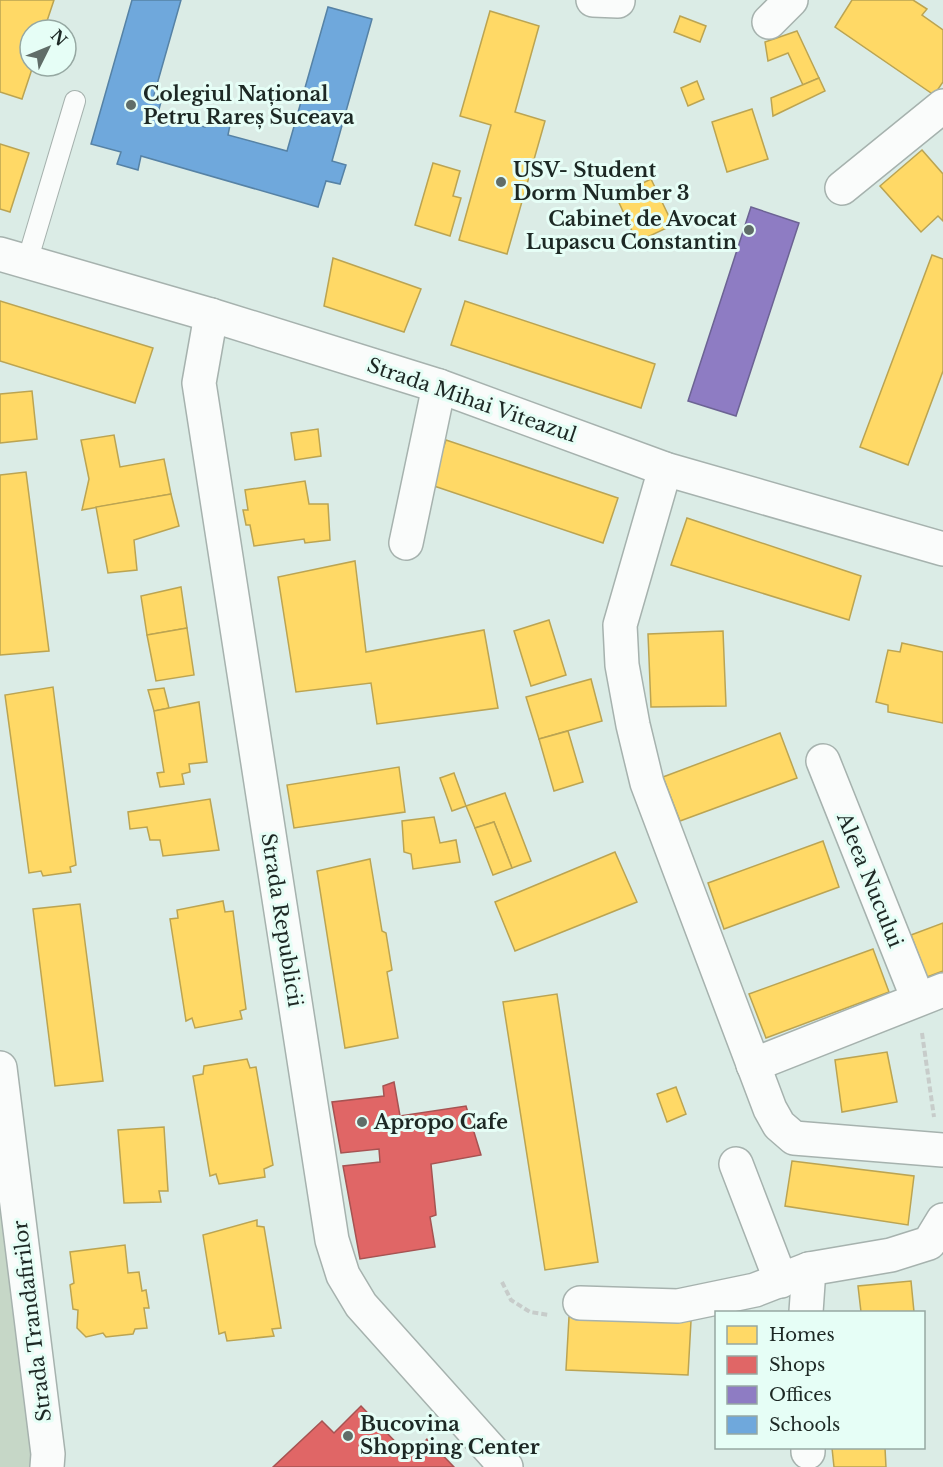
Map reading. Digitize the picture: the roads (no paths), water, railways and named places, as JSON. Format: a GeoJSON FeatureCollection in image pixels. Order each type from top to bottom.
{"type":"FeatureCollection","features":[{"type":"Feature","properties":{"kind":"street"},"geometry":{"type":"LineString","coordinates":[[593,0],[618,1]]}},
{"type":"Feature","properties":{"kind":"street"},"geometry":{"type":"LineString","coordinates":[[842,188],[943,106]]}},
{"type":"Feature","properties":{"kind":"street","name":"Strada Mihai Viteazul"},"geometry":{"type":"LineString","coordinates":[[13,259],[211,315],[439,386],[665,469],[943,549]]}},
{"type":"Feature","properties":{"kind":"street","name":"Strada Republicii"},"geometry":{"type":"LineString","coordinates":[[211,315],[199,382],[332,1240],[343,1275],[361,1305],[506,1467]]}},
{"type":"Feature","properties":{"kind":"street"},"geometry":{"type":"LineString","coordinates":[[406,543],[439,386]]}},
{"type":"Feature","properties":{"kind":"street"},"geometry":{"type":"LineString","coordinates":[[665,469],[620,625],[622,665],[647,783],[753,1065],[779,1125],[794,1138],[940,1149]]}},
{"type":"Feature","properties":{"kind":"street","name":"Aleea Nucului"},"geometry":{"type":"LineString","coordinates":[[823,761],[930,994]]}},
{"type":"Feature","properties":{"kind":"street"},"geometry":{"type":"LineString","coordinates":[[753,1065],[930,994]]}},
{"type":"Feature","properties":{"kind":"street","name":"Strada Trandafirilor"},"geometry":{"type":"LineString","coordinates":[[0,1068],[48,1454],[47,1467]]}},
{"type":"Feature","properties":{"kind":"street"},"geometry":{"type":"LineString","coordinates":[[736,1164],[795,1275],[806,1311]]}},
{"type":"Feature","properties":{"kind":"street"},"geometry":{"type":"LineString","coordinates":[[580,1303],[678,1306],[755,1290],[795,1275],[891,1255],[929,1243],[943,1220]]}},
{"type":"Feature","properties":{"kind":"lane"},"geometry":{"type":"LineString","coordinates":[[13,259],[75,101]]}},
{"type":"Feature","properties":{"kind":"place","name":"Colegiul Național Petru Rareș Suceava"},"geometry":{"type":"Point","coordinates":[131,105]}},
{"type":"Feature","properties":{"kind":"place","name":"USV- Student Dorm Number 3"},"geometry":{"type":"Point","coordinates":[501,182]}},
{"type":"Feature","properties":{"kind":"place","name":"Cabinet de Avocat Lupascu Constantin"},"geometry":{"type":"Point","coordinates":[749,230]}},
{"type":"Feature","properties":{"kind":"place","name":"Apropo Cafe"},"geometry":{"type":"Point","coordinates":[362,1122]}},
{"type":"Feature","properties":{"kind":"place","name":"Bucovina Shopping Center"},"geometry":{"type":"Point","coordinates":[348,1436]}}]}
